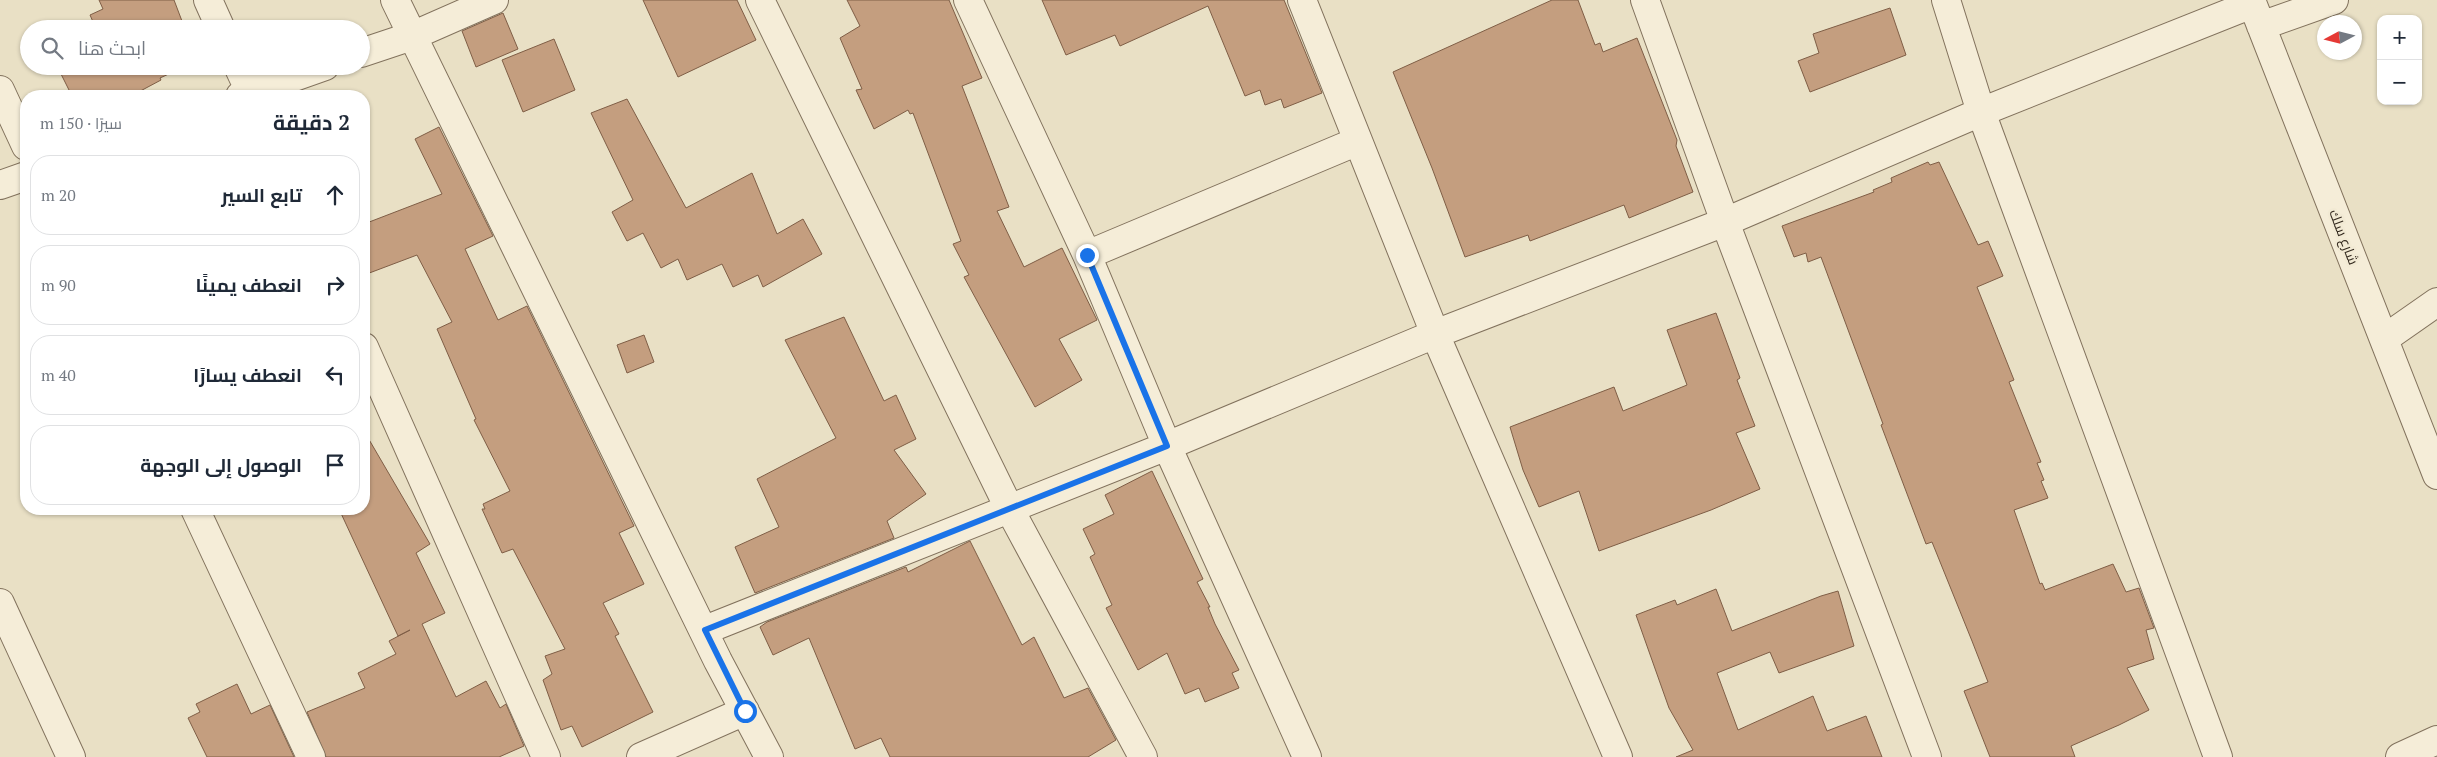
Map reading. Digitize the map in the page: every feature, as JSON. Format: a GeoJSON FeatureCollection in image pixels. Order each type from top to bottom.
{"type":"FeatureCollection","features":[{"type":"Feature","properties":{"kind":"street"},"geometry":{"type":"LineString","coordinates":[[208,0],[217,20]]}},
{"type":"Feature","properties":{"kind":"street"},"geometry":{"type":"LineString","coordinates":[[395,0],[769,757]]}},
{"type":"Feature","properties":{"kind":"street"},"geometry":{"type":"LineString","coordinates":[[370,50],[412,36],[494,0]]}},
{"type":"Feature","properties":{"kind":"street"},"geometry":{"type":"LineString","coordinates":[[760,0],[1009,508],[1143,757]]}},
{"type":"Feature","properties":{"kind":"street"},"geometry":{"type":"LineString","coordinates":[[968,0],[1087,255],[1167,446],[1304,756]]}},
{"type":"Feature","properties":{"kind":"street"},"geometry":{"type":"LineString","coordinates":[[1302,0],[1434,334],[1618,757]]}},
{"type":"Feature","properties":{"kind":"street"},"geometry":{"type":"LineString","coordinates":[[1645,0],[1725,222],[1927,757]]}},
{"type":"Feature","properties":{"kind":"street"},"geometry":{"type":"LineString","coordinates":[[1946,0],[1981,112],[2218,757]]}},
{"type":"Feature","properties":{"kind":"street"},"geometry":{"type":"LineString","coordinates":[[705,630],[1167,446],[1434,334],[1725,222],[1981,112],[2255,10],[2334,0]]}},
{"type":"Feature","properties":{"kind":"street","name":"شارع سلك"},"geometry":{"type":"LineString","coordinates":[[2255,10],[2437,475]]}},
{"type":"Feature","properties":{"kind":"street"},"geometry":{"type":"LineString","coordinates":[[241,75],[245,90]]}},
{"type":"Feature","properties":{"kind":"street"},"geometry":{"type":"LineString","coordinates":[[260,90],[300,75]]}},
{"type":"Feature","properties":{"kind":"street"},"geometry":{"type":"LineString","coordinates":[[0,90],[20,133]]}},
{"type":"Feature","properties":{"kind":"street"},"geometry":{"type":"LineString","coordinates":[[1087,255],[1358,141]]}},
{"type":"Feature","properties":{"kind":"street"},"geometry":{"type":"LineString","coordinates":[[0,185],[20,178]]}},
{"type":"Feature","properties":{"kind":"street"},"geometry":{"type":"LineString","coordinates":[[2384,339],[2437,302]]}},
{"type":"Feature","properties":{"kind":"street"},"geometry":{"type":"LineString","coordinates":[[370,361],[546,757]]}},
{"type":"Feature","properties":{"kind":"street"},"geometry":{"type":"LineString","coordinates":[[198,515],[310,757]]}},
{"type":"Feature","properties":{"kind":"street"},"geometry":{"type":"LineString","coordinates":[[0,603],[71,757]]}},
{"type":"Feature","properties":{"kind":"street"},"geometry":{"type":"LineString","coordinates":[[641,757],[745,711]]}},
{"type":"Feature","properties":{"kind":"street"},"geometry":{"type":"LineString","coordinates":[[2400,757],[2437,740]]}},
{"type":"Feature","properties":{"kind":"building"},"geometry":{"type":"Polygon","coordinates":[[[99,0],[174,0],[182,20],[92,20],[90,15],[103,9],[99,0]]]}},
{"type":"Feature","properties":{"kind":"building"},"geometry":{"type":"Polygon","coordinates":[[[643,0],[737,0],[756,40],[678,77],[643,0]]]}},
{"type":"Feature","properties":{"kind":"building"},"geometry":{"type":"Polygon","coordinates":[[[847,0],[949,0],[982,78],[962,86],[1009,207],[997,211],[1024,267],[1062,248],[1097,320],[1059,339],[1082,380],[1035,407],[964,277],[969,275],[953,244],[961,241],[913,113],[910,114],[908,110],[874,129],[856,90],[862,89],[840,38],[860,26],[847,0]]]}},
{"type":"Feature","properties":{"kind":"building"},"geometry":{"type":"Polygon","coordinates":[[[1042,0],[1284,0],[1322,93],[1284,108],[1281,99],[1265,105],[1260,90],[1245,96],[1208,6],[1120,46],[1115,35],[1066,55],[1042,0]]]}},
{"type":"Feature","properties":{"kind":"building"},"geometry":{"type":"Polygon","coordinates":[[[1552,0],[1578,0],[1595,45],[1600,43],[1603,52],[1637,38],[1677,140],[1676,146],[1693,192],[1629,218],[1624,205],[1530,241],[1528,235],[1465,257],[1432,168],[1393,72],[1552,0]]]}},
{"type":"Feature","properties":{"kind":"building"},"geometry":{"type":"Polygon","coordinates":[[[1890,8],[1906,55],[1810,92],[1798,61],[1819,53],[1813,34],[1890,8]]]}},
{"type":"Feature","properties":{"kind":"building"},"geometry":{"type":"Polygon","coordinates":[[[503,13],[518,49],[476,67],[462,31],[503,13]]]}},
{"type":"Feature","properties":{"kind":"building"},"geometry":{"type":"Polygon","coordinates":[[[554,39],[575,90],[523,112],[502,60],[554,39]]]}},
{"type":"Feature","properties":{"kind":"building"},"geometry":{"type":"Polygon","coordinates":[[[62,75],[166,75],[142,90],[69,90],[62,75]]]}},
{"type":"Feature","properties":{"kind":"building"},"geometry":{"type":"Polygon","coordinates":[[[627,99],[686,208],[752,173],[777,234],[803,219],[822,254],[763,287],[758,275],[733,287],[722,264],[687,280],[678,259],[661,268],[643,233],[627,241],[612,212],[633,200],[591,113],[627,99]]]}},
{"type":"Feature","properties":{"kind":"building"},"geometry":{"type":"Polygon","coordinates":[[[439,127],[493,236],[465,249],[498,320],[527,306],[634,526],[619,533],[644,584],[603,603],[619,634],[615,636],[653,712],[582,747],[572,726],[561,730],[543,680],[552,674],[545,656],[565,649],[513,549],[502,553],[482,509],[485,509],[483,504],[510,491],[474,420],[476,419],[437,329],[452,322],[417,255],[370,273],[370,222],[442,194],[415,139],[439,127]]]}},
{"type":"Feature","properties":{"kind":"building"},"geometry":{"type":"Polygon","coordinates":[[[1928,162],[1930,165],[1939,162],[1978,245],[1988,241],[2003,276],[1977,287],[2014,380],[2009,382],[2041,462],[2037,463],[2044,480],[2041,481],[2048,498],[2014,510],[2040,584],[2042,583],[2045,590],[2113,564],[2126,592],[2139,588],[2154,628],[2146,630],[2154,659],[2127,668],[2149,710],[2071,746],[2075,757],[1990,757],[1964,691],[1988,682],[1972,641],[1932,542],[1926,544],[1821,257],[1808,262],[1806,253],[1794,257],[1782,226],[1874,192],[1873,190],[1892,182],[1891,178],[1928,162]]]}},
{"type":"Feature","properties":{"kind":"building"},"geometry":{"type":"Polygon","coordinates":[[[1716,313],[1740,378],[1737,380],[1755,426],[1736,433],[1760,489],[1711,510],[1599,551],[1579,491],[1539,507],[1523,470],[1510,427],[1614,387],[1623,411],[1687,385],[1667,330],[1716,313]]]}},
{"type":"Feature","properties":{"kind":"building"},"geometry":{"type":"Polygon","coordinates":[[[844,317],[884,401],[896,395],[916,439],[894,450],[926,494],[887,521],[894,538],[755,593],[735,547],[779,527],[757,479],[836,438],[785,340],[844,317]]]}},
{"type":"Feature","properties":{"kind":"building"},"geometry":{"type":"Polygon","coordinates":[[[644,335],[654,362],[627,373],[617,345],[644,335]]]}},
{"type":"Feature","properties":{"kind":"building"},"geometry":{"type":"Polygon","coordinates":[[[370,441],[430,544],[416,553],[445,613],[422,624],[456,697],[486,681],[500,708],[506,704],[524,746],[499,757],[326,757],[307,712],[365,688],[358,673],[396,654],[389,641],[410,630],[398,636],[342,515],[370,515],[370,441]]]}},
{"type":"Feature","properties":{"kind":"building"},"geometry":{"type":"Polygon","coordinates":[[[1152,471],[1203,579],[1197,582],[1210,607],[1208,607],[1215,624],[1239,670],[1232,673],[1239,688],[1205,702],[1199,688],[1185,694],[1167,653],[1138,670],[1106,608],[1112,605],[1090,557],[1095,554],[1083,529],[1114,514],[1105,495],[1152,471]]]}},
{"type":"Feature","properties":{"kind":"building"},"geometry":{"type":"Polygon","coordinates":[[[970,541],[1022,645],[1034,637],[1064,698],[1088,688],[1116,740],[1088,757],[890,757],[881,738],[855,749],[809,638],[773,655],[760,627],[767,622],[906,567],[908,572],[970,541]]]}},
{"type":"Feature","properties":{"kind":"building"},"geometry":{"type":"Polygon","coordinates":[[[1716,589],[1732,631],[1838,591],[1854,646],[1779,673],[1770,652],[1717,673],[1738,730],[1813,696],[1827,731],[1866,716],[1882,757],[1676,757],[1693,750],[1669,708],[1636,615],[1675,600],[1677,605],[1716,589]]]}},
{"type":"Feature","properties":{"kind":"building"},"geometry":{"type":"Polygon","coordinates":[[[237,684],[251,714],[270,705],[294,757],[207,757],[188,718],[200,712],[196,704],[237,684]]]}},
{"type":"Feature","properties":{"kind":"route"},"geometry":{"type":"LineString","coordinates":[[745,711],[718,661],[705,630],[1167,446],[1087,255]]}}]}
